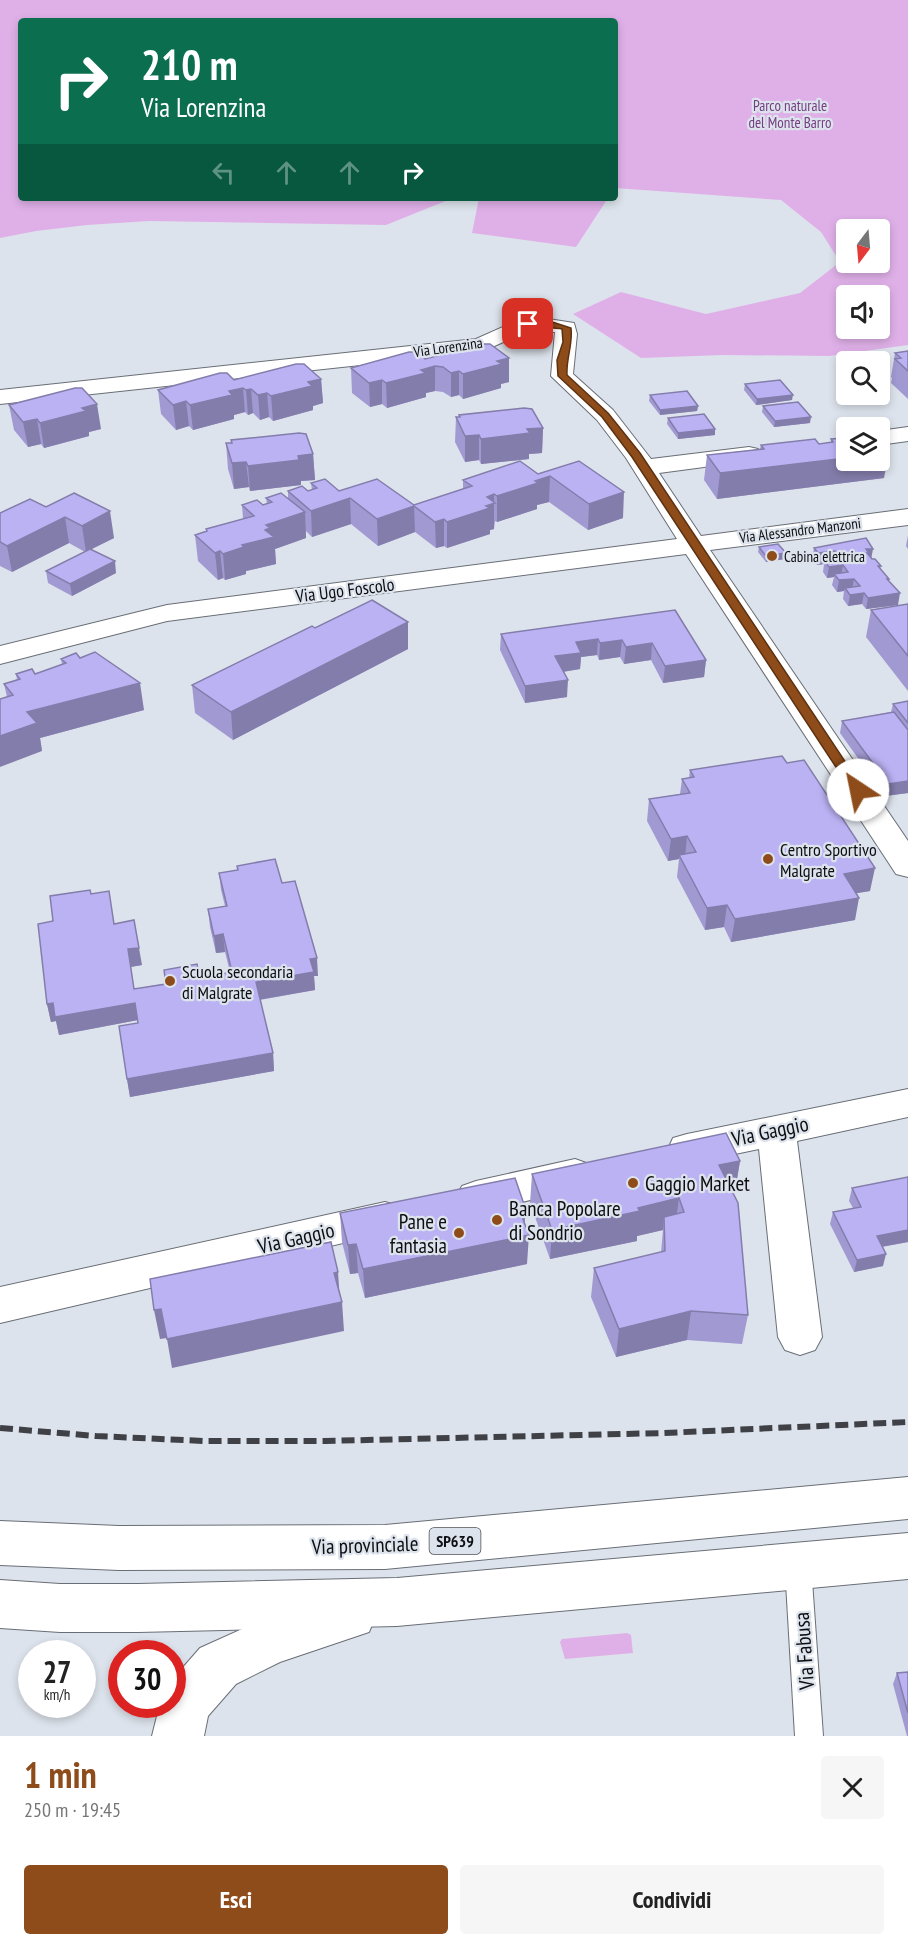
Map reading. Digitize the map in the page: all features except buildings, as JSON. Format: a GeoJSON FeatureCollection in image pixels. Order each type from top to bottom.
{"type":"FeatureCollection","features":[{"type":"Feature","properties":{"kind":"street","name":"Via Lorenzina"},"geometry":{"type":"LineString","coordinates":[[0,397],[481,345],[512,329],[528,324],[546,323],[566,328],[568,342],[561,360],[562,376],[605,415],[645,467],[693,544],[908,866]]}},
{"type":"Feature","properties":{"kind":"street"},"geometry":{"type":"LineString","coordinates":[[890,436],[908,434]]}},
{"type":"Feature","properties":{"kind":"street"},"geometry":{"type":"LineString","coordinates":[[645,467],[776,451]]}},
{"type":"Feature","properties":{"kind":"street","name":"Via Alessandro Manzoni"},"geometry":{"type":"LineString","coordinates":[[693,544],[908,517]]}},
{"type":"Feature","properties":{"kind":"street","name":"Via Ugo Foscolo"},"geometry":{"type":"LineString","coordinates":[[0,656],[167,613],[693,544]]}},
{"type":"Feature","properties":{"kind":"street","name":"Via Gaggio"},"geometry":{"type":"LineString","coordinates":[[655,1156],[908,1103]]}},
{"type":"Feature","properties":{"kind":"street"},"geometry":{"type":"LineString","coordinates":[[776,1130],[800,1337]]}},
{"type":"Feature","properties":{"kind":"street","name":"Via Gaggio"},"geometry":{"type":"LineString","coordinates":[[0,1305],[608,1167]]}},
{"type":"Feature","properties":{"kind":"street","name":"Via provinciale"},"geometry":{"type":"LineString","coordinates":[[0,1543],[119,1548],[385,1547],[908,1498]]}},
{"type":"Feature","properties":{"kind":"street"},"geometry":{"type":"LineString","coordinates":[[0,1604],[60,1608],[138,1608],[397,1602],[908,1556]]}},
{"type":"Feature","properties":{"kind":"street"},"geometry":{"type":"LineString","coordinates":[[178,1736],[186,1703],[219,1666],[271,1640],[397,1602]]}},
{"type":"Feature","properties":{"kind":"lane","name":"Via Fabusa"},"geometry":{"type":"LineString","coordinates":[[798,1566],[809,1736]]}},
{"type":"Feature","properties":{"kind":"green space","name":"Parco naturale del Monte Barro"},"geometry":{"type":"Polygon","coordinates":[[[0,0],[908,0],[908,345],[865,351],[836,351],[836,355],[829,356],[723,355],[641,358],[573,314],[621,292],[706,314],[800,293],[836,265],[836,273],[890,273],[890,219],[836,219],[836,256],[821,232],[781,200],[618,188],[618,18],[18,18],[18,201],[446,201],[386,225],[149,221],[87,225],[0,238],[0,0]]]}},
{"type":"Feature","properties":{"kind":"green space"},"geometry":{"type":"Polygon","coordinates":[[[478,201],[606,201],[576,247],[472,233],[478,201]]]}},
{"type":"Feature","properties":{"kind":"green space"},"geometry":{"type":"Polygon","coordinates":[[[627,1633],[631,1635],[633,1653],[565,1659],[560,1642],[562,1639],[627,1633]]]}},
{"type":"Feature","properties":{"kind":"railway"},"geometry":{"type":"LineString","coordinates":[[0,1428],[96,1436],[205,1441],[325,1441],[664,1433],[908,1422]]}},
{"type":"Feature","properties":{"kind":"place","name":"Cabina elettrica"},"geometry":{"type":"Point","coordinates":[772,556]}},
{"type":"Feature","properties":{"kind":"place","name":"Centro Sportivo Malgrate"},"geometry":{"type":"Point","coordinates":[768,859]}},
{"type":"Feature","properties":{"kind":"place","name":"Scuola secondaria di Malgrate"},"geometry":{"type":"Point","coordinates":[170,981]}},
{"type":"Feature","properties":{"kind":"place","name":"Gaggio Market"},"geometry":{"type":"Point","coordinates":[633,1183]}},
{"type":"Feature","properties":{"kind":"place","name":"Banca Popolare di Sondrio"},"geometry":{"type":"Point","coordinates":[497,1220]}},
{"type":"Feature","properties":{"kind":"place","name":"Pane e fantasia"},"geometry":{"type":"Point","coordinates":[459,1233]}},
{"type":"Feature","properties":{"kind":"route"},"geometry":{"type":"LineString","coordinates":[[528,324],[546,323],[566,328],[568,342],[561,360],[562,376],[605,415],[636,455],[858,790]]}}]}
